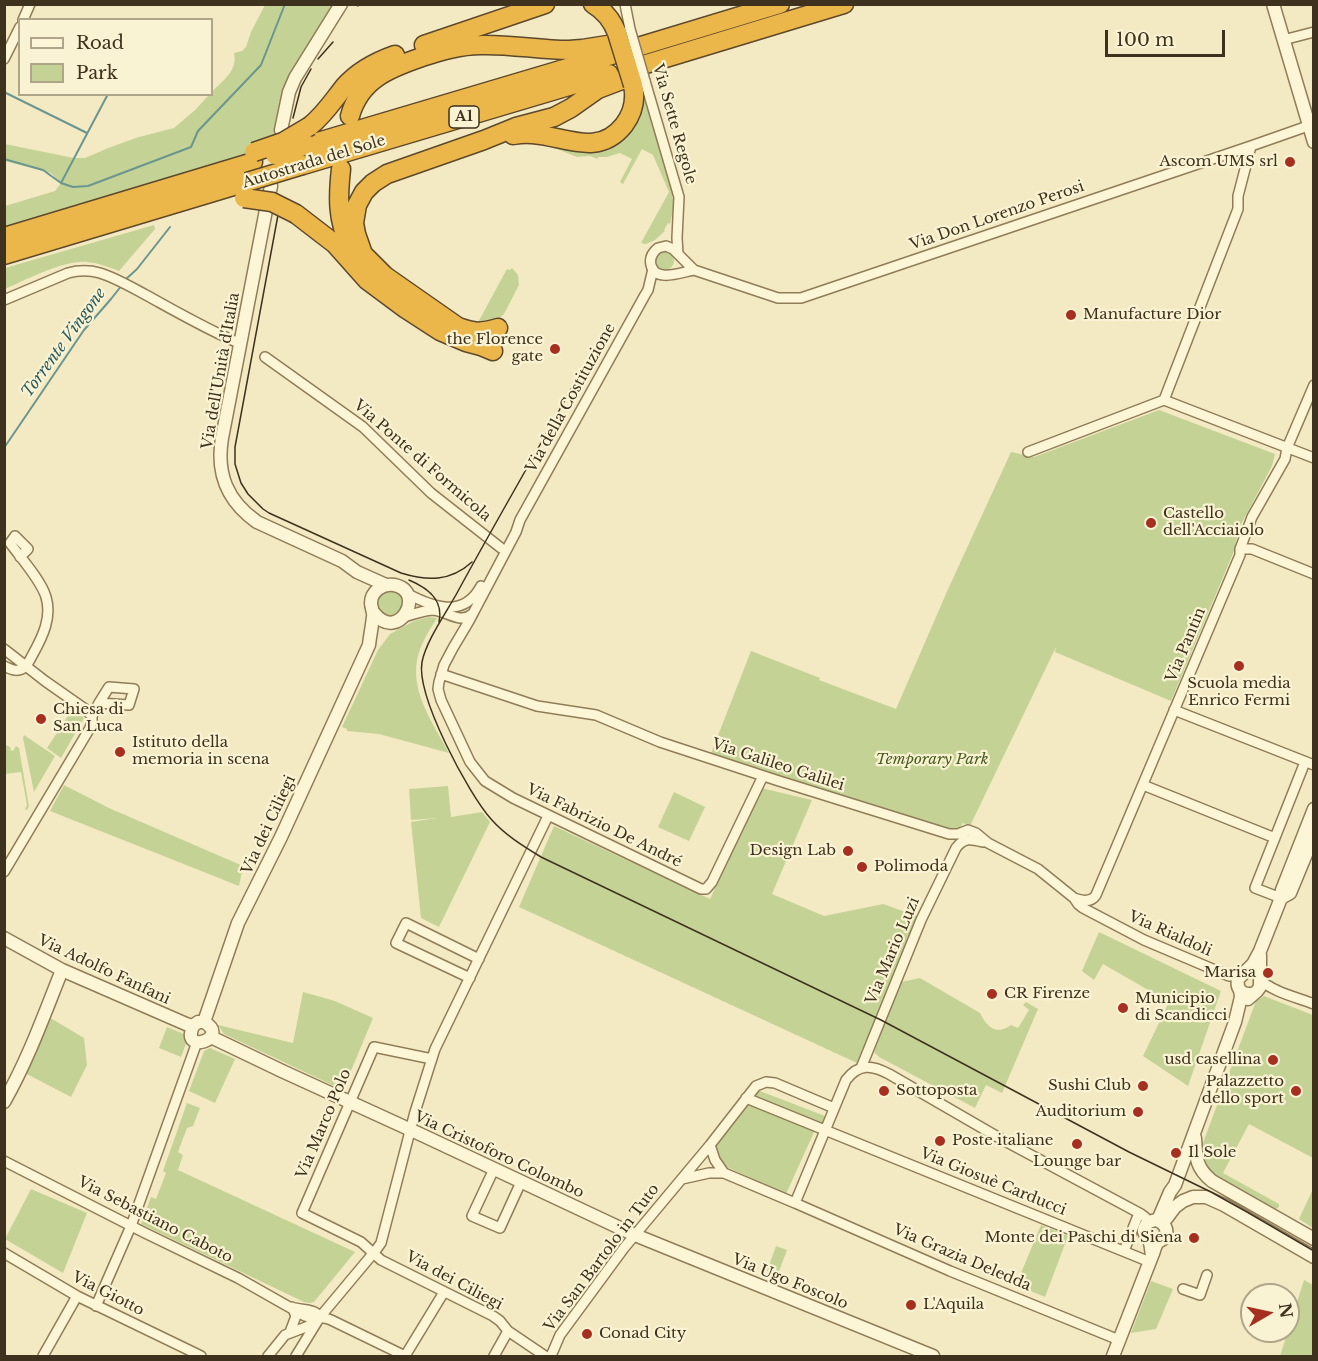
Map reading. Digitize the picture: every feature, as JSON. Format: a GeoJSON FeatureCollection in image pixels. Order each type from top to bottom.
{"type":"FeatureCollection","features":[{"type":"Feature","properties":{"kind":"highway"},"geometry":{"type":"LineString","coordinates":[[4,237],[205,177],[231,160],[253,157],[310,126],[322,116],[353,78],[372,64],[544,4]]}},
{"type":"Feature","properties":{"kind":"highway"},"geometry":{"type":"LineString","coordinates":[[484,140],[508,135],[531,134],[586,144],[607,139],[620,129],[630,116],[634,102],[632,57],[608,16],[593,4]]}},
{"type":"Feature","properties":{"kind":"highway","name":"Autostrada del Sole"},"geometry":{"type":"LineString","coordinates":[[716,33],[780,4]]}},
{"type":"Feature","properties":{"kind":"highway","name":"Autostrada del Sole"},"geometry":{"type":"LineString","coordinates":[[253,157],[308,145],[716,33],[844,4]]}},
{"type":"Feature","properties":{"kind":"highway"},"geometry":{"type":"LineString","coordinates":[[498,328],[482,333],[458,327],[385,276],[363,254],[356,234],[354,223],[360,197],[380,178],[407,166],[561,113],[598,89],[632,57],[681,25],[716,33]]}},
{"type":"Feature","properties":{"kind":"highway"},"geometry":{"type":"LineString","coordinates":[[350,116],[364,89],[380,74],[401,64],[444,50],[480,45],[582,49],[632,57]]}},
{"type":"Feature","properties":{"kind":"highway","name":"Autostrada del Sole"},"geometry":{"type":"LineString","coordinates":[[4,255],[109,224],[246,190],[303,165],[632,57]]}},
{"type":"Feature","properties":{"kind":"highway"},"geometry":{"type":"LineString","coordinates":[[341,169],[339,206],[346,238],[370,276],[406,309]]}},
{"type":"Feature","properties":{"kind":"highway"},"geometry":{"type":"LineString","coordinates":[[246,190],[296,214],[335,244],[367,280],[406,309],[440,331],[493,351]]}},
{"type":"Feature","properties":{"kind":"street"},"geometry":{"type":"LineString","coordinates":[[24,18],[30,4]]}},
{"type":"Feature","properties":{"kind":"street"},"geometry":{"type":"LineString","coordinates":[[281,130],[289,92],[295,78],[341,4]]}},
{"type":"Feature","properties":{"kind":"street","name":"Via Sette Regole"},"geometry":{"type":"LineString","coordinates":[[626,4],[632,57],[679,197],[677,238],[679,262],[678,268],[668,275]]}},
{"type":"Feature","properties":{"kind":"street"},"geometry":{"type":"LineString","coordinates":[[1273,4],[1314,142]]}},
{"type":"Feature","properties":{"kind":"street"},"geometry":{"type":"LineString","coordinates":[[4,59],[18,31]]}},
{"type":"Feature","properties":{"kind":"street"},"geometry":{"type":"LineString","coordinates":[[1283,40],[1314,32]]}},
{"type":"Feature","properties":{"kind":"street","name":"Via Don Lorenzo Perosi"},"geometry":{"type":"LineString","coordinates":[[678,255],[694,270],[778,298],[801,298],[1308,126]]}},
{"type":"Feature","properties":{"kind":"street"},"geometry":{"type":"LineString","coordinates":[[1164,400],[1238,209],[1238,196],[1251,146]]}},
{"type":"Feature","properties":{"kind":"street","name":"Via dell'Unità d'Italia"},"geometry":{"type":"LineString","coordinates":[[266,210],[220,453],[222,475],[230,494],[242,510],[257,522],[342,561],[357,572],[386,585]]}},
{"type":"Feature","properties":{"kind":"street"},"geometry":{"type":"LineString","coordinates":[[668,275],[657,274],[650,263],[651,256],[658,248],[669,247],[678,255]]}},
{"type":"Feature","properties":{"kind":"street","name":"Via della Costituzione"},"geometry":{"type":"LineString","coordinates":[[441,674],[455,643],[516,532],[520,520],[648,290],[653,269]]}},
{"type":"Feature","properties":{"kind":"street","name":"Via Don Lorenzo Perosi"},"geometry":{"type":"LineString","coordinates":[[668,275],[694,270]]}},
{"type":"Feature","properties":{"kind":"street"},"geometry":{"type":"LineString","coordinates":[[4,300],[73,272],[91,271],[115,279],[241,344]]}},
{"type":"Feature","properties":{"kind":"street","name":"Via della Costituzione"},"geometry":{"type":"LineString","coordinates":[[648,290],[668,275]]}},
{"type":"Feature","properties":{"kind":"street","name":"Via Ponte di Formicola"},"geometry":{"type":"LineString","coordinates":[[265,357],[363,427],[430,493],[501,548]]}},
{"type":"Feature","properties":{"kind":"street","name":"Via Pantin"},"geometry":{"type":"LineString","coordinates":[[1074,898],[1088,901],[1096,895],[1238,562],[1240,549],[1252,517],[1285,459],[1287,448],[1314,385]]}},
{"type":"Feature","properties":{"kind":"street"},"geometry":{"type":"LineString","coordinates":[[1028,452],[1164,400],[1314,458]]}},
{"type":"Feature","properties":{"kind":"street","name":"Via della Costituzione"},"geometry":{"type":"LineString","coordinates":[[406,593],[428,603],[450,607],[467,603],[478,592],[512,529],[520,520]]}},
{"type":"Feature","properties":{"kind":"street"},"geometry":{"type":"LineString","coordinates":[[1240,549],[1252,549],[1314,574]]}},
{"type":"Feature","properties":{"kind":"street"},"geometry":{"type":"LineString","coordinates":[[4,666],[17,670],[26,666],[45,630],[48,616],[44,592],[20,557]]}},
{"type":"Feature","properties":{"kind":"street"},"geometry":{"type":"LineString","coordinates":[[357,572],[382,621],[390,622]]}},
{"type":"Feature","properties":{"kind":"street"},"geometry":{"type":"LineString","coordinates":[[373,607],[375,592],[386,585],[396,586],[406,593],[409,605],[404,617]]}},
{"type":"Feature","properties":{"kind":"street","name":"Via dei Ciliegi"},"geometry":{"type":"LineString","coordinates":[[369,645],[373,607]]}},
{"type":"Feature","properties":{"kind":"street","name":"Via dei Ciliegi"},"geometry":{"type":"LineString","coordinates":[[198,1024],[238,923],[369,645],[390,622],[422,611],[433,610],[458,618],[467,618],[474,612]]}},
{"type":"Feature","properties":{"kind":"street"},"geometry":{"type":"LineString","coordinates":[[453,616],[458,627],[455,643]]}},
{"type":"Feature","properties":{"kind":"street"},"geometry":{"type":"LineString","coordinates":[[4,649],[85,709],[92,716],[93,722],[4,872]]}},
{"type":"Feature","properties":{"kind":"street","name":"Via Galileo Galilei"},"geometry":{"type":"LineString","coordinates":[[441,674],[537,706],[596,715],[660,742],[951,834],[972,831],[988,843],[1038,869],[1074,898],[1080,906],[1089,911]]}},
{"type":"Feature","properties":{"kind":"street","name":"Via Fabrizio De André"},"geometry":{"type":"LineString","coordinates":[[441,674],[438,687],[441,700],[459,742],[476,771],[493,787],[548,816],[699,888],[706,889],[716,876],[763,776]]}},
{"type":"Feature","properties":{"kind":"street"},"geometry":{"type":"LineString","coordinates":[[92,716],[99,703]]}},
{"type":"Feature","properties":{"kind":"street"},"geometry":{"type":"LineString","coordinates":[[1174,710],[1310,764],[1275,838],[1255,888],[1281,898]]}},
{"type":"Feature","properties":{"kind":"street"},"geometry":{"type":"LineString","coordinates":[[1143,785],[1275,838]]}},
{"type":"Feature","properties":{"kind":"street"},"geometry":{"type":"LineString","coordinates":[[1246,992],[1238,983],[1260,951],[1314,809]]}},
{"type":"Feature","properties":{"kind":"street"},"geometry":{"type":"LineString","coordinates":[[296,1356],[320,1317],[374,1253],[382,1239],[410,1130],[435,1048],[548,816]]}},
{"type":"Feature","properties":{"kind":"street"},"geometry":{"type":"LineString","coordinates":[[1281,898],[1290,893],[1314,835]]}},
{"type":"Feature","properties":{"kind":"street","name":"Via Mario Luzi"},"geometry":{"type":"LineString","coordinates":[[795,1203],[846,1080],[855,1070],[861,1068],[921,920],[956,848],[961,842],[971,839],[988,843]]}},
{"type":"Feature","properties":{"kind":"street","name":"Via Rialdoli"},"geometry":{"type":"LineString","coordinates":[[1089,911],[1157,946],[1229,976],[1254,973],[1272,988],[1314,1004]]}},
{"type":"Feature","properties":{"kind":"street"},"geometry":{"type":"LineString","coordinates":[[470,978],[396,943],[406,924],[479,959]]}},
{"type":"Feature","properties":{"kind":"street","name":"Via Adolfo Fanfani"},"geometry":{"type":"LineString","coordinates":[[4,938],[62,970],[198,1024]]}},
{"type":"Feature","properties":{"kind":"street"},"geometry":{"type":"LineString","coordinates":[[1124,1251],[1174,1197],[1174,1185],[1235,1023],[1241,997],[1246,992],[1259,988],[1260,951]]}},
{"type":"Feature","properties":{"kind":"street"},"geometry":{"type":"LineString","coordinates":[[4,1102],[20,1075],[62,970]]}},
{"type":"Feature","properties":{"kind":"street"},"geometry":{"type":"LineString","coordinates":[[197,1042],[191,1035],[198,1024],[210,1027],[211,1037]]}},
{"type":"Feature","properties":{"kind":"street"},"geometry":{"type":"LineString","coordinates":[[197,1042],[206,1041],[211,1037]]}},
{"type":"Feature","properties":{"kind":"street"},"geometry":{"type":"LineString","coordinates":[[211,1037],[350,1103]]}},
{"type":"Feature","properties":{"kind":"street"},"geometry":{"type":"LineString","coordinates":[[96,1306],[131,1226],[197,1042]]}},
{"type":"Feature","properties":{"kind":"street","name":"Via Marco Polo"},"geometry":{"type":"LineString","coordinates":[[302,1213],[374,1047],[432,1059]]}},
{"type":"Feature","properties":{"kind":"street"},"geometry":{"type":"LineString","coordinates":[[861,1068],[872,1068],[889,1074],[1004,1140],[1155,1220],[1166,1230],[1166,1234],[1163,1238],[1154,1241],[1146,1237],[1145,1226],[1155,1220],[1175,1207],[1183,1201],[1192,1197],[1206,1197],[1314,1257]]}},
{"type":"Feature","properties":{"kind":"street","name":"Via San Bartolo in Tuto"},"geometry":{"type":"LineString","coordinates":[[551,1356],[560,1335],[635,1235],[756,1086],[764,1082],[772,1082],[834,1108]]}},
{"type":"Feature","properties":{"kind":"street","name":"Via Giosuè Carducci"},"geometry":{"type":"LineString","coordinates":[[746,1098],[1124,1251],[1151,1258]]}},
{"type":"Feature","properties":{"kind":"street","name":"Via Cristoforo Colombo"},"geometry":{"type":"LineString","coordinates":[[350,1103],[635,1235]]}},
{"type":"Feature","properties":{"kind":"street"},"geometry":{"type":"LineString","coordinates":[[1194,1131],[1197,1159],[1205,1175],[1314,1239]]}},
{"type":"Feature","properties":{"kind":"street"},"geometry":{"type":"LineString","coordinates":[[710,1144],[715,1160],[724,1173]]}},
{"type":"Feature","properties":{"kind":"street","name":"Via Sebastiano Caboto"},"geometry":{"type":"LineString","coordinates":[[4,1161],[238,1278],[308,1317],[330,1320],[405,1356]]}},
{"type":"Feature","properties":{"kind":"street"},"geometry":{"type":"LineString","coordinates":[[494,1169],[472,1216],[500,1228],[521,1182]]}},
{"type":"Feature","properties":{"kind":"street"},"geometry":{"type":"LineString","coordinates":[[682,1179],[709,1173],[724,1173]]}},
{"type":"Feature","properties":{"kind":"street","name":"Via Grazia Deledda"},"geometry":{"type":"LineString","coordinates":[[724,1173],[950,1271],[1119,1340]]}},
{"type":"Feature","properties":{"kind":"street","name":"Via dei Ciliegi"},"geometry":{"type":"LineString","coordinates":[[302,1213],[361,1242],[381,1260],[493,1316],[508,1331],[545,1356]]}},
{"type":"Feature","properties":{"kind":"street","name":"Via Ugo Foscolo"},"geometry":{"type":"LineString","coordinates":[[635,1235],[912,1352],[933,1356]]}},
{"type":"Feature","properties":{"kind":"street"},"geometry":{"type":"LineString","coordinates":[[1113,1356],[1151,1258],[1154,1241]]}},
{"type":"Feature","properties":{"kind":"street","name":"Via Giotto"},"geometry":{"type":"LineString","coordinates":[[4,1253],[96,1306],[201,1356]]}},
{"type":"Feature","properties":{"kind":"street"},"geometry":{"type":"LineString","coordinates":[[1183,1288],[1200,1294],[1207,1275]]}},
{"type":"Feature","properties":{"kind":"street"},"geometry":{"type":"LineString","coordinates":[[405,1356],[444,1292]]}},
{"type":"Feature","properties":{"kind":"street"},"geometry":{"type":"LineString","coordinates":[[43,1356],[77,1296]]}},
{"type":"Feature","properties":{"kind":"street"},"geometry":{"type":"LineString","coordinates":[[292,1307],[296,1316],[293,1331]]}},
{"type":"Feature","properties":{"kind":"street"},"geometry":{"type":"LineString","coordinates":[[268,1356],[281,1338],[310,1325],[320,1317]]}},
{"type":"Feature","properties":{"kind":"street"},"geometry":{"type":"LineString","coordinates":[[293,1331],[302,1336],[303,1344]]}},
{"type":"Feature","properties":{"kind":"street"},"geometry":{"type":"LineString","coordinates":[[494,1356],[508,1331]]}},
{"type":"Feature","properties":{"kind":"green space"},"geometry":{"type":"Polygon","coordinates":[[[265,5],[341,5],[300,68],[281,130],[275,132],[272,146],[5,237],[5,206],[55,191],[61,183],[51,173],[5,161],[5,144],[74,158],[85,158],[139,137],[174,128],[208,96],[213,96],[213,91],[232,70],[234,53],[246,47],[265,5]]]}},
{"type":"Feature","properties":{"kind":"green space"},"geometry":{"type":"Polygon","coordinates":[[[640,84],[671,187],[674,206],[670,224],[668,223],[665,231],[646,244],[641,243],[669,192],[653,155],[642,149],[623,184],[620,182],[632,159],[620,153],[598,157],[598,159],[590,156],[577,157],[533,142],[601,147],[640,84]]]}},
{"type":"Feature","properties":{"kind":"green space"},"geometry":{"type":"Polygon","coordinates":[[[154,225],[155,229],[119,271],[95,263],[78,262],[45,271],[5,289],[5,268],[154,225]]]}},
{"type":"Feature","properties":{"kind":"green space"},"geometry":{"type":"Polygon","coordinates":[[[661,252],[669,252],[674,257],[672,268],[661,270],[656,265],[656,257],[661,252]]]}},
{"type":"Feature","properties":{"kind":"green space"},"geometry":{"type":"Polygon","coordinates":[[[512,268],[518,275],[519,285],[504,314],[497,320],[476,326],[507,269],[512,268]]]}},
{"type":"Feature","properties":{"kind":"green space","name":"Temporary Park"},"geometry":{"type":"Polygon","coordinates":[[[1159,410],[1275,454],[1272,466],[1239,528],[1234,551],[1171,701],[1055,652],[1056,647],[970,826],[963,823],[958,830],[953,832],[710,756],[751,651],[896,709],[1011,452],[1034,457],[1159,410]]]}},
{"type":"Feature","properties":{"kind":"green space"},"geometry":{"type":"Polygon","coordinates":[[[389,589],[398,591],[405,602],[400,615],[386,618],[376,607],[379,596],[389,589]]]}},
{"type":"Feature","properties":{"kind":"green space"},"geometry":{"type":"Polygon","coordinates":[[[429,617],[437,618],[418,655],[417,685],[425,708],[449,753],[379,734],[347,731],[342,727],[378,650],[390,634],[414,621],[429,617]]]}},
{"type":"Feature","properties":{"kind":"green space"},"geometry":{"type":"Polygon","coordinates":[[[72,710],[84,718],[61,758],[47,748],[72,710]]]}},
{"type":"Feature","properties":{"kind":"green space"},"geometry":{"type":"Polygon","coordinates":[[[24,735],[55,756],[34,792],[23,738],[24,735]]]}},
{"type":"Feature","properties":{"kind":"green space"},"geometry":{"type":"Polygon","coordinates":[[[7,745],[13,751],[16,746],[19,748],[29,806],[27,810],[25,809],[27,805],[21,772],[5,774],[7,745]]]}},
{"type":"Feature","properties":{"kind":"green space"},"geometry":{"type":"Polygon","coordinates":[[[64,785],[109,808],[243,866],[239,886],[50,811],[64,785]]]}},
{"type":"Feature","properties":{"kind":"green space"},"geometry":{"type":"Polygon","coordinates":[[[448,786],[451,817],[482,812],[490,822],[439,927],[421,918],[411,822],[437,818],[411,820],[409,789],[448,786]]]}},
{"type":"Feature","properties":{"kind":"green space"},"geometry":{"type":"Polygon","coordinates":[[[761,788],[812,800],[772,894],[824,916],[883,904],[917,916],[857,1063],[519,907],[554,826],[710,899],[761,788]]]}},
{"type":"Feature","properties":{"kind":"green space"},"geometry":{"type":"Polygon","coordinates":[[[674,792],[705,807],[689,841],[658,827],[674,792]]]}},
{"type":"Feature","properties":{"kind":"green space"},"geometry":{"type":"Polygon","coordinates":[[[1099,932],[1221,991],[1188,1086],[1143,1056],[1169,1002],[1103,964],[1094,980],[1082,971],[1099,932]]]}},
{"type":"Feature","properties":{"kind":"green space"},"geometry":{"type":"Polygon","coordinates":[[[920,978],[980,1013],[989,1026],[996,1030],[1011,1025],[1018,1028],[1029,1010],[1023,1005],[1026,1002],[1038,1009],[1002,1093],[986,1085],[975,1108],[879,1057],[874,1052],[901,982],[920,978]]]}},
{"type":"Feature","properties":{"kind":"green space"},"geometry":{"type":"Polygon","coordinates":[[[303,992],[335,1001],[373,1018],[343,1090],[224,1034],[218,1025],[293,1043],[303,992]]]}},
{"type":"Feature","properties":{"kind":"green space","name":"usd casellina"},"geometry":{"type":"Polygon","coordinates":[[[1264,996],[1313,1015],[1313,1158],[1249,1124],[1223,1173],[1279,1204],[1276,1209],[1212,1173],[1204,1162],[1201,1148],[1256,1001],[1264,996]]]}},
{"type":"Feature","properties":{"kind":"green space"},"geometry":{"type":"Polygon","coordinates":[[[47,1016],[84,1038],[87,1065],[71,1097],[25,1073],[47,1016]]]}},
{"type":"Feature","properties":{"kind":"green space"},"geometry":{"type":"Polygon","coordinates":[[[167,1027],[186,1035],[187,1041],[181,1057],[159,1048],[167,1027]]]}},
{"type":"Feature","properties":{"kind":"green space"},"geometry":{"type":"Polygon","coordinates":[[[210,1048],[235,1059],[215,1103],[189,1091],[204,1051],[210,1048]]]}},
{"type":"Feature","properties":{"kind":"green space"},"geometry":{"type":"Polygon","coordinates":[[[760,1091],[825,1116],[822,1123],[754,1097],[760,1091]]]}},
{"type":"Feature","properties":{"kind":"green space"},"geometry":{"type":"Polygon","coordinates":[[[187,1103],[200,1108],[193,1126],[187,1128],[178,1152],[183,1155],[178,1170],[355,1252],[314,1302],[304,1302],[141,1224],[151,1197],[156,1199],[166,1173],[163,1171],[187,1103]]]}},
{"type":"Feature","properties":{"kind":"green space"},"geometry":{"type":"Polygon","coordinates":[[[751,1104],[815,1130],[786,1194],[727,1167],[720,1158],[715,1145],[751,1104]]]}},
{"type":"Feature","properties":{"kind":"green space"},"geometry":{"type":"Polygon","coordinates":[[[31,1189],[87,1213],[63,1273],[5,1239],[31,1189]]]}},
{"type":"Feature","properties":{"kind":"green space"},"geometry":{"type":"Polygon","coordinates":[[[1313,1189],[1313,1228],[1299,1219],[1313,1189]]]}},
{"type":"Feature","properties":{"kind":"green space"},"geometry":{"type":"Polygon","coordinates":[[[1041,1225],[1068,1236],[1045,1297],[1016,1285],[1041,1225]]]}},
{"type":"Feature","properties":{"kind":"green space"},"geometry":{"type":"Polygon","coordinates":[[[776,1246],[787,1250],[778,1274],[767,1271],[776,1246]]]}},
{"type":"Feature","properties":{"kind":"green space"},"geometry":{"type":"Polygon","coordinates":[[[1304,1280],[1313,1285],[1313,1356],[1280,1356],[1284,1343],[1300,1343],[1300,1293],[1304,1280]]]}},
{"type":"Feature","properties":{"kind":"green space"},"geometry":{"type":"Polygon","coordinates":[[[1151,1281],[1173,1289],[1156,1329],[1131,1333],[1151,1281]]]}},
{"type":"Feature","properties":{"kind":"waterway"},"geometry":{"type":"LineString","coordinates":[[4,159],[43,170],[61,183],[73,187],[88,186],[191,147],[198,131],[261,65],[285,4]]}},
{"type":"Feature","properties":{"kind":"waterway"},"geometry":{"type":"LineString","coordinates":[[4,92],[87,133]]}},
{"type":"Feature","properties":{"kind":"waterway"},"geometry":{"type":"LineString","coordinates":[[61,183],[107,96]]}},
{"type":"Feature","properties":{"kind":"waterway","name":"Torrente Vingone"},"geometry":{"type":"LineString","coordinates":[[125,280],[137,269],[170,227]]}},
{"type":"Feature","properties":{"kind":"waterway","name":"Torrente Vingone"},"geometry":{"type":"LineString","coordinates":[[4,448],[84,330],[122,285]]}},
{"type":"Feature","properties":{"kind":"tram line"},"geometry":{"type":"LineString","coordinates":[[318,59],[333,42]]}},
{"type":"Feature","properties":{"kind":"tram line"},"geometry":{"type":"LineString","coordinates":[[293,118],[301,87],[311,69]]}},
{"type":"Feature","properties":{"kind":"tram line"},"geometry":{"type":"LineString","coordinates":[[278,215],[235,447],[235,464],[241,483],[248,494],[269,513],[401,573],[438,578],[464,569],[472,562]]}},
{"type":"Feature","properties":{"kind":"tram line"},"geometry":{"type":"LineString","coordinates":[[577,378],[437,627],[422,662],[422,677],[435,720],[457,767],[481,806],[496,825],[541,857],[881,1020],[1129,1152],[1211,1192],[1314,1251]]}},
{"type":"Feature","properties":{"kind":"tram line"},"geometry":{"type":"LineString","coordinates":[[409,580],[428,591],[437,601],[439,622]]}},
{"type":"Feature","properties":{"kind":"place","name":"Ascom UMS srl"},"geometry":{"type":"Point","coordinates":[1290,162]}},
{"type":"Feature","properties":{"kind":"place","name":"Manufacture Dior"},"geometry":{"type":"Point","coordinates":[1071,315]}},
{"type":"Feature","properties":{"kind":"place","name":"the Florence gate"},"geometry":{"type":"Point","coordinates":[555,349]}},
{"type":"Feature","properties":{"kind":"place","name":"Castello dell'Acciaiolo"},"geometry":{"type":"Point","coordinates":[1151,523]}},
{"type":"Feature","properties":{"kind":"place","name":"Scuola media Enrico Fermi"},"geometry":{"type":"Point","coordinates":[1239,666]}},
{"type":"Feature","properties":{"kind":"place","name":"Chiesa di San Luca"},"geometry":{"type":"Point","coordinates":[41,719]}},
{"type":"Feature","properties":{"kind":"place","name":"Istituto della memoria in scena"},"geometry":{"type":"Point","coordinates":[120,752]}},
{"type":"Feature","properties":{"kind":"place","name":"Design Lab"},"geometry":{"type":"Point","coordinates":[848,851]}},
{"type":"Feature","properties":{"kind":"place","name":"Polimoda"},"geometry":{"type":"Point","coordinates":[862,867]}},
{"type":"Feature","properties":{"kind":"place","name":"Marisa"},"geometry":{"type":"Point","coordinates":[1268,973]}},
{"type":"Feature","properties":{"kind":"place","name":"CR Firenze"},"geometry":{"type":"Point","coordinates":[992,994]}},
{"type":"Feature","properties":{"kind":"place","name":"Municipio di Scandicci"},"geometry":{"type":"Point","coordinates":[1123,1008]}},
{"type":"Feature","properties":{"kind":"place","name":"usd casellina"},"geometry":{"type":"Point","coordinates":[1273,1060]}},
{"type":"Feature","properties":{"kind":"place","name":"Sushi Club"},"geometry":{"type":"Point","coordinates":[1143,1086]}},
{"type":"Feature","properties":{"kind":"place","name":"Sottoposta"},"geometry":{"type":"Point","coordinates":[884,1091]}},
{"type":"Feature","properties":{"kind":"place","name":"Palazzetto dello sport"},"geometry":{"type":"Point","coordinates":[1296,1091]}},
{"type":"Feature","properties":{"kind":"place","name":"Auditorium"},"geometry":{"type":"Point","coordinates":[1138,1112]}},
{"type":"Feature","properties":{"kind":"place","name":"Poste italiane"},"geometry":{"type":"Point","coordinates":[940,1141]}},
{"type":"Feature","properties":{"kind":"place","name":"Lounge bar"},"geometry":{"type":"Point","coordinates":[1077,1144]}},
{"type":"Feature","properties":{"kind":"place","name":"Il Sole"},"geometry":{"type":"Point","coordinates":[1176,1153]}},
{"type":"Feature","properties":{"kind":"place","name":"Monte dei Paschi di Siena"},"geometry":{"type":"Point","coordinates":[1194,1238]}},
{"type":"Feature","properties":{"kind":"place","name":"L'Aquila"},"geometry":{"type":"Point","coordinates":[911,1305]}},
{"type":"Feature","properties":{"kind":"place","name":"Conad City"},"geometry":{"type":"Point","coordinates":[587,1334]}}]}
